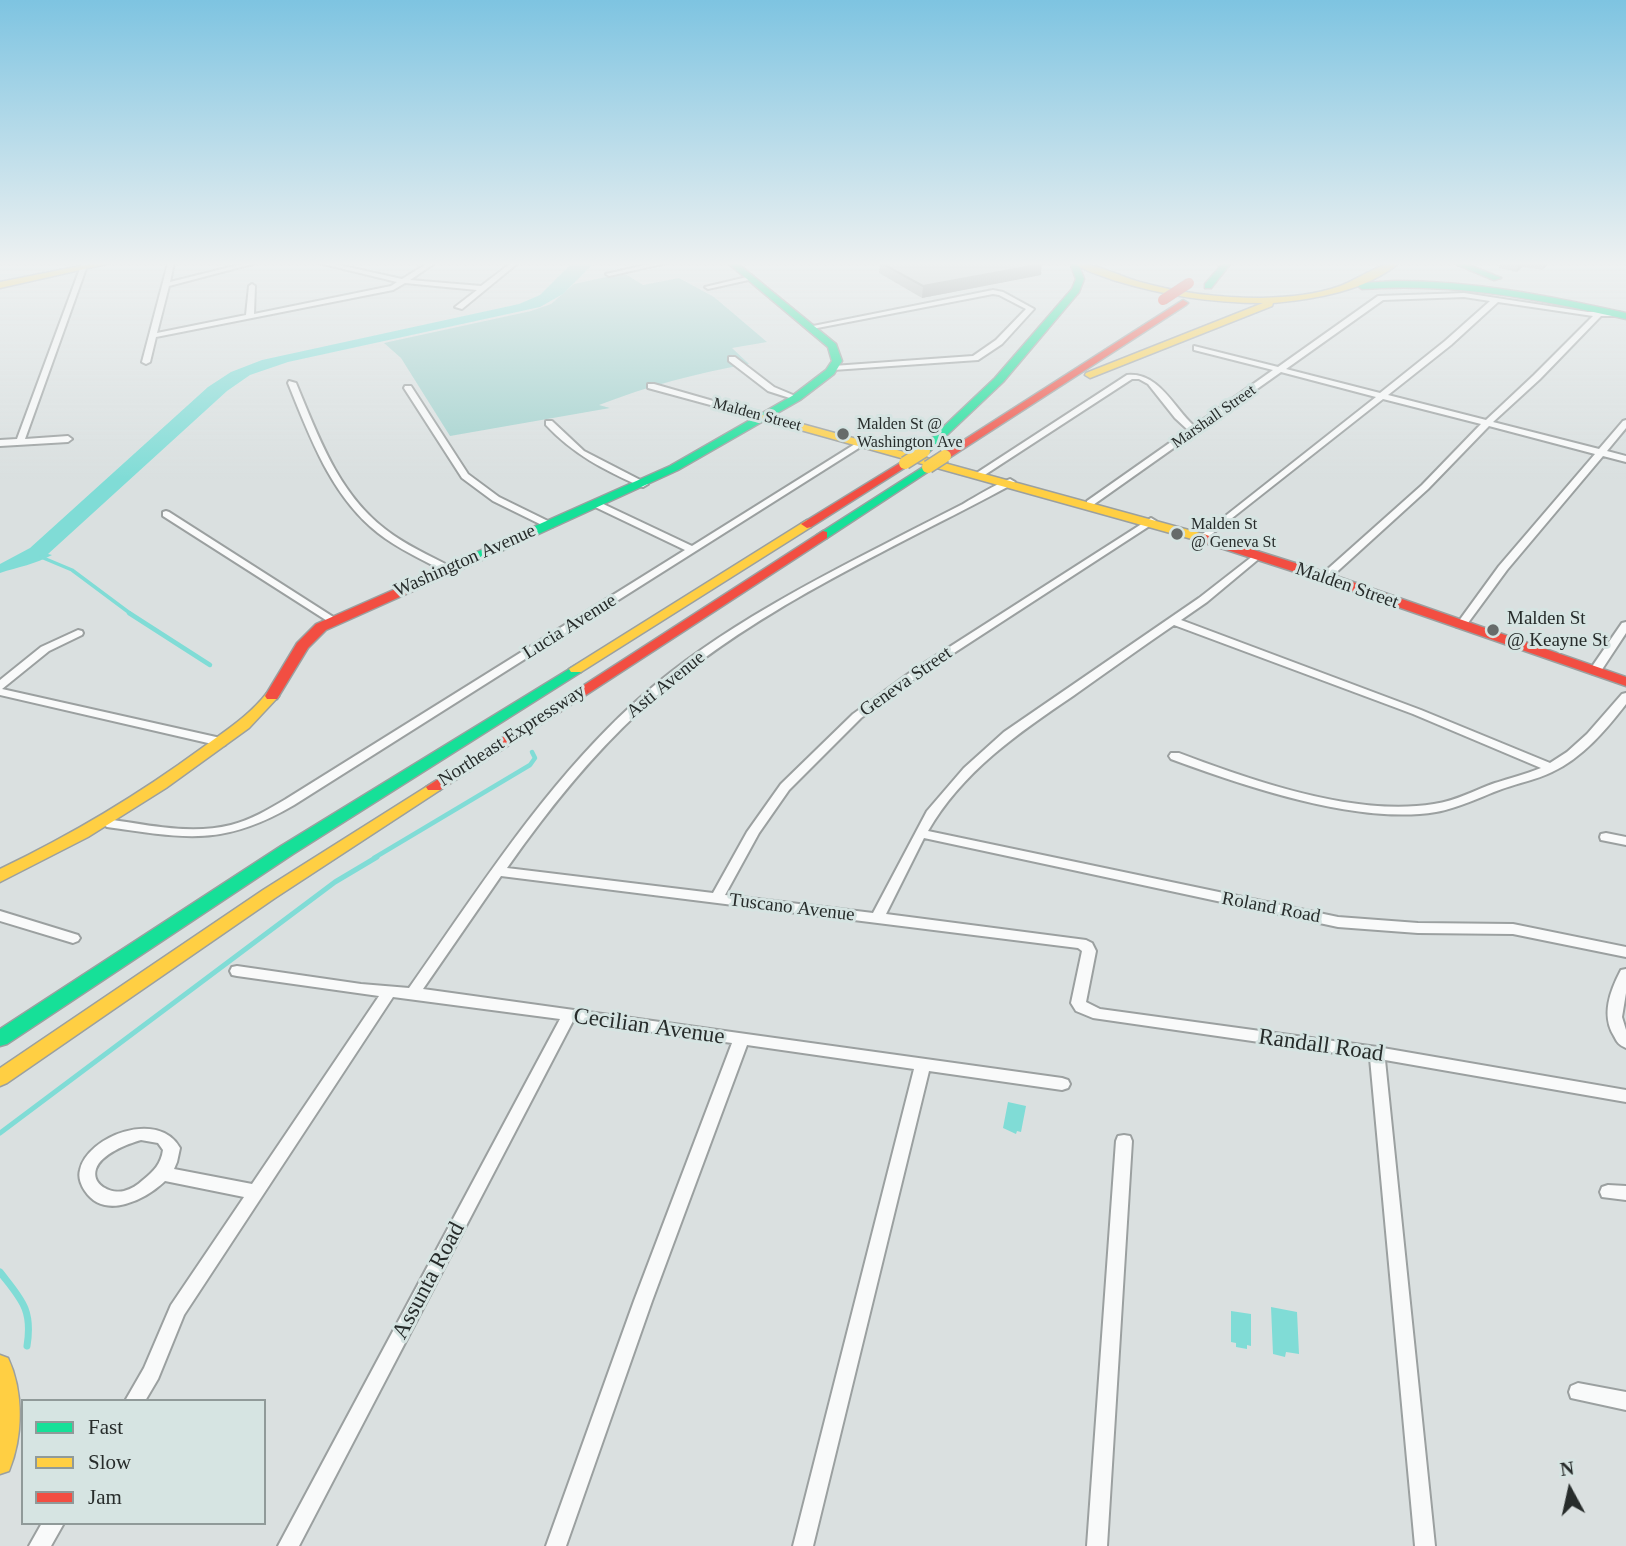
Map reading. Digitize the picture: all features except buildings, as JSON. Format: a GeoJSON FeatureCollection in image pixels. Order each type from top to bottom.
{"type":"FeatureCollection","features":[{"type":"Feature","properties":{"kind":"main road"},"geometry":{"type":"LineString","coordinates":[[821,335],[837,351],[837,361],[833,369]]}},
{"type":"Feature","properties":{"kind":"main road"},"geometry":{"type":"LineString","coordinates":[[926,459],[1037,335]]}},
{"type":"Feature","properties":{"kind":"main road","name":"Northeast Expressway"},"geometry":{"type":"LineString","coordinates":[[0,1078],[321,859],[926,459],[1013,395],[1108,335]]}},
{"type":"Feature","properties":{"kind":"main road"},"geometry":{"type":"LineString","coordinates":[[1029,402],[1133,335]]}},
{"type":"Feature","properties":{"kind":"main road"},"geometry":{"type":"LineString","coordinates":[[1029,402],[1190,335]]}},
{"type":"Feature","properties":{"kind":"main road","name":"Washington Avenue"},"geometry":{"type":"LineString","coordinates":[[0,876],[107,823],[167,783],[269,702],[302,642],[333,620],[643,484],[792,401],[833,369]]}},
{"type":"Feature","properties":{"kind":"main road"},"geometry":{"type":"LineString","coordinates":[[792,401],[785,410],[787,416],[802,427]]}},
{"type":"Feature","properties":{"kind":"main road","name":"Northeast Expressway"},"geometry":{"type":"LineString","coordinates":[[0,1039],[276,857],[905,463],[945,456],[1029,402]]}},
{"type":"Feature","properties":{"kind":"main road","name":"Malden Street"},"geometry":{"type":"LineString","coordinates":[[765,417],[1151,521],[1258,555],[1626,682]]}},
{"type":"Feature","properties":{"kind":"main road"},"geometry":{"type":"LineString","coordinates":[[0,1366],[7,1390],[9,1412],[0,1462]]}},
{"type":"Feature","properties":{"kind":"street"},"geometry":{"type":"LineString","coordinates":[[20,442],[59,335]]}},
{"type":"Feature","properties":{"kind":"street"},"geometry":{"type":"LineString","coordinates":[[146,362],[152,336],[156,335]]}},
{"type":"Feature","properties":{"kind":"street"},"geometry":{"type":"LineString","coordinates":[[833,369],[975,358],[1006,335]]}},
{"type":"Feature","properties":{"kind":"street","name":"Marshall Street"},"geometry":{"type":"LineString","coordinates":[[1090,503],[1329,335]]}},
{"type":"Feature","properties":{"kind":"street"},"geometry":{"type":"LineString","coordinates":[[1203,538],[1457,335]]}},
{"type":"Feature","properties":{"kind":"street"},"geometry":{"type":"LineString","coordinates":[[1325,578],[1425,487],[1577,335]]}},
{"type":"Feature","properties":{"kind":"street"},"geometry":{"type":"LineString","coordinates":[[1196,348],[1626,459]]}},
{"type":"Feature","properties":{"kind":"street"},"geometry":{"type":"LineString","coordinates":[[732,359],[771,389],[792,401]]}},
{"type":"Feature","properties":{"kind":"street"},"geometry":{"type":"LineString","coordinates":[[980,474],[1130,377],[1140,377],[1151,382],[1178,416],[1194,431]]}},
{"type":"Feature","properties":{"kind":"street"},"geometry":{"type":"LineString","coordinates":[[292,383],[332,475],[350,501],[381,531],[447,569]]}},
{"type":"Feature","properties":{"kind":"street","name":"Malden Street"},"geometry":{"type":"LineString","coordinates":[[651,386],[765,417]]}},
{"type":"Feature","properties":{"kind":"street"},"geometry":{"type":"LineString","coordinates":[[408,388],[465,476],[495,499],[549,524]]}},
{"type":"Feature","properties":{"kind":"street"},"geometry":{"type":"LineString","coordinates":[[549,423],[566,443],[583,456],[643,484]]}},
{"type":"Feature","properties":{"kind":"street"},"geometry":{"type":"LineString","coordinates":[[1461,625],[1503,568],[1626,423]]}},
{"type":"Feature","properties":{"kind":"street"},"geometry":{"type":"LineString","coordinates":[[0,443],[68,439]]}},
{"type":"Feature","properties":{"kind":"street","name":"Lucia Avenue"},"geometry":{"type":"LineString","coordinates":[[107,823],[202,832],[230,829],[256,821],[861,445]]}},
{"type":"Feature","properties":{"kind":"street","name":"Asti Avenue"},"geometry":{"type":"LineString","coordinates":[[413,993],[545,806],[593,750],[643,701],[687,666],[771,612],[1010,482]]}},
{"type":"Feature","properties":{"kind":"street"},"geometry":{"type":"LineString","coordinates":[[596,504],[692,550]]}},
{"type":"Feature","properties":{"kind":"street"},"geometry":{"type":"LineString","coordinates":[[166,514],[333,620]]}},
{"type":"Feature","properties":{"kind":"street","name":"Geneva Street"},"geometry":{"type":"LineString","coordinates":[[716,899],[752,832],[785,787],[857,716],[916,673],[1151,521]]}},
{"type":"Feature","properties":{"kind":"street"},"geometry":{"type":"LineString","coordinates":[[877,918],[920,833],[950,789],[993,747],[1203,600],[1258,555]]}},
{"type":"Feature","properties":{"kind":"street"},"geometry":{"type":"LineString","coordinates":[[1172,620],[1417,712],[1551,768]]}},
{"type":"Feature","properties":{"kind":"street"},"geometry":{"type":"LineString","coordinates":[[1595,671],[1626,625]]}},
{"type":"Feature","properties":{"kind":"street"},"geometry":{"type":"LineString","coordinates":[[0,686],[46,649],[78,633]]}},
{"type":"Feature","properties":{"kind":"street"},"geometry":{"type":"LineString","coordinates":[[0,692],[220,742]]}},
{"type":"Feature","properties":{"kind":"street"},"geometry":{"type":"LineString","coordinates":[[1175,756],[1261,786],[1347,804],[1400,810],[1431,809],[1551,768],[1606,722],[1626,696]]}},
{"type":"Feature","properties":{"kind":"street","name":"Roland Road"},"geometry":{"type":"LineString","coordinates":[[920,833],[1338,922],[1418,928],[1513,929],[1626,952]]}},
{"type":"Feature","properties":{"kind":"street"},"geometry":{"type":"LineString","coordinates":[[1606,837],[1626,841]]}},
{"type":"Feature","properties":{"kind":"street","name":"Tuscano Avenue"},"geometry":{"type":"LineString","coordinates":[[498,871],[1086,945]]}},
{"type":"Feature","properties":{"kind":"street"},"geometry":{"type":"LineString","coordinates":[[0,916],[73,938]]}},
{"type":"Feature","properties":{"kind":"street","name":"Randall Road"},"geometry":{"type":"LineString","coordinates":[[1086,945],[1088,953],[1078,1002],[1080,1007],[1091,1012],[1116,1018],[1377,1054],[1626,1096]]}},
{"type":"Feature","properties":{"kind":"street","name":"Cecilian Avenue"},"geometry":{"type":"LineString","coordinates":[[237,971],[1062,1084]]}},
{"type":"Feature","properties":{"kind":"street"},"geometry":{"type":"LineString","coordinates":[[1626,974],[1615,1001],[1613,1021],[1626,1042]]}},
{"type":"Feature","properties":{"kind":"street"},"geometry":{"type":"LineString","coordinates":[[135,1399],[151,1373],[177,1311],[388,992]]}},
{"type":"Feature","properties":{"kind":"street","name":"Assunta Road"},"geometry":{"type":"LineString","coordinates":[[288,1546],[569,1015]]}},
{"type":"Feature","properties":{"kind":"street"},"geometry":{"type":"LineString","coordinates":[[556,1546],[642,1301],[741,1040]]}},
{"type":"Feature","properties":{"kind":"street"},"geometry":{"type":"LineString","coordinates":[[1377,1054],[1425,1546]]}},
{"type":"Feature","properties":{"kind":"street"},"geometry":{"type":"LineString","coordinates":[[803,1546],[923,1065]]}},
{"type":"Feature","properties":{"kind":"street"},"geometry":{"type":"LineString","coordinates":[[164,1174],[172,1156],[168,1144],[157,1136],[141,1134],[122,1138],[105,1147],[90,1166],[88,1180],[99,1194],[121,1197],[141,1192],[164,1174],[255,1192]]}},
{"type":"Feature","properties":{"kind":"street"},"geometry":{"type":"LineString","coordinates":[[1097,1546],[1124,1141]]}},
{"type":"Feature","properties":{"kind":"street"},"geometry":{"type":"LineString","coordinates":[[1608,1192],[1626,1193]]}},
{"type":"Feature","properties":{"kind":"street"},"geometry":{"type":"LineString","coordinates":[[1578,1392],[1626,1401]]}},
{"type":"Feature","properties":{"kind":"street"},"geometry":{"type":"LineString","coordinates":[[39,1546],[53,1525]]}},
{"type":"Feature","properties":{"kind":"shaded area"},"geometry":{"type":"Polygon","coordinates":[[[420,335],[759,335],[767,342],[732,348],[749,364],[673,381],[599,405],[610,408],[450,436],[401,358],[384,343],[420,335]]]}},
{"type":"Feature","properties":{"kind":"water"},"geometry":{"type":"Polygon","coordinates":[[[376,335],[411,335],[288,362],[250,375],[227,391],[48,554],[52,555],[0,573],[0,564],[30,548],[208,387],[231,372],[262,360],[376,335]]]}},
{"type":"Feature","properties":{"kind":"water"},"geometry":{"type":"Polygon","coordinates":[[[1008,1102],[1026,1106],[1021,1132],[1017,1131],[1016,1134],[1003,1128],[1008,1102]]]}},
{"type":"Feature","properties":{"kind":"water"},"geometry":{"type":"Polygon","coordinates":[[[1271,1307],[1297,1312],[1299,1354],[1286,1352],[1285,1357],[1273,1354],[1271,1307]]]}},
{"type":"Feature","properties":{"kind":"water"},"geometry":{"type":"Polygon","coordinates":[[[1231,1311],[1251,1314],[1251,1346],[1247,1345],[1247,1349],[1236,1347],[1236,1343],[1231,1342],[1231,1311]]]}},
{"type":"Feature","properties":{"kind":"waterway"},"geometry":{"type":"LineString","coordinates":[[41,557],[72,570],[131,614]]}},
{"type":"Feature","properties":{"kind":"waterway"},"geometry":{"type":"LineString","coordinates":[[129,613],[210,665]]}},
{"type":"Feature","properties":{"kind":"waterway"},"geometry":{"type":"LineString","coordinates":[[374,858],[530,765],[535,758],[532,752]]}},
{"type":"Feature","properties":{"kind":"waterway"},"geometry":{"type":"LineString","coordinates":[[0,1133],[335,882],[377,857]]}},
{"type":"Feature","properties":{"kind":"waterway"},"geometry":{"type":"LineString","coordinates":[[0,1272],[27,1313],[27,1346]]}},
{"type":"Feature","properties":{"kind":"traffic: fast"},"geometry":{"type":"LineString","coordinates":[[466,562],[674,468],[796,398],[830,372],[837,361],[833,346],[820,335]]}},
{"type":"Feature","properties":{"kind":"traffic: fast"},"geometry":{"type":"LineString","coordinates":[[924,451],[999,380],[1037,335]]}},
{"type":"Feature","properties":{"kind":"traffic: fast"},"geometry":{"type":"LineString","coordinates":[[823,535],[928,467]]}},
{"type":"Feature","properties":{"kind":"traffic: fast"},"geometry":{"type":"LineString","coordinates":[[0,1039],[287,850],[576,669]]}},
{"type":"Feature","properties":{"kind":"traffic: slow"},"geometry":{"type":"LineString","coordinates":[[1090,375],[1190,335]]}},
{"type":"Feature","properties":{"kind":"traffic: slow"},"geometry":{"type":"LineString","coordinates":[[765,417],[1203,538]]}},
{"type":"Feature","properties":{"kind":"traffic: slow"},"geometry":{"type":"LineString","coordinates":[[905,463],[924,451]]}},
{"type":"Feature","properties":{"kind":"traffic: slow"},"geometry":{"type":"LineString","coordinates":[[928,467],[945,456]]}},
{"type":"Feature","properties":{"kind":"traffic: slow"},"geometry":{"type":"LineString","coordinates":[[576,669],[807,524]]}},
{"type":"Feature","properties":{"kind":"traffic: slow"},"geometry":{"type":"LineString","coordinates":[[0,876],[82,834],[161,785],[244,725],[272,696]]}},
{"type":"Feature","properties":{"kind":"traffic: slow"},"geometry":{"type":"LineString","coordinates":[[0,1078],[269,894],[434,787]]}},
{"type":"Feature","properties":{"kind":"traffic: slow"},"geometry":{"type":"LineString","coordinates":[[0,1366],[6,1390],[7,1414],[0,1462]]}},
{"type":"Feature","properties":{"kind":"traffic: jam"},"geometry":{"type":"LineString","coordinates":[[945,456],[1133,335]]}},
{"type":"Feature","properties":{"kind":"traffic: jam"},"geometry":{"type":"LineString","coordinates":[[807,524],[905,463]]}},
{"type":"Feature","properties":{"kind":"traffic: jam"},"geometry":{"type":"LineString","coordinates":[[434,787],[823,535]]}},
{"type":"Feature","properties":{"kind":"traffic: jam"},"geometry":{"type":"LineString","coordinates":[[1203,538],[1325,577],[1626,682]]}},
{"type":"Feature","properties":{"kind":"traffic: jam"},"geometry":{"type":"LineString","coordinates":[[272,696],[302,646],[321,627],[466,562]]}},
{"type":"Feature","properties":{"kind":"place","name":"Malden St @ Washington Ave"},"geometry":{"type":"Point","coordinates":[843,434]}},
{"type":"Feature","properties":{"kind":"place","name":"Malden St @ Geneva St"},"geometry":{"type":"Point","coordinates":[1177,534]}},
{"type":"Feature","properties":{"kind":"place","name":"Malden St @ Keayne St"},"geometry":{"type":"Point","coordinates":[1493,630]}}]}
